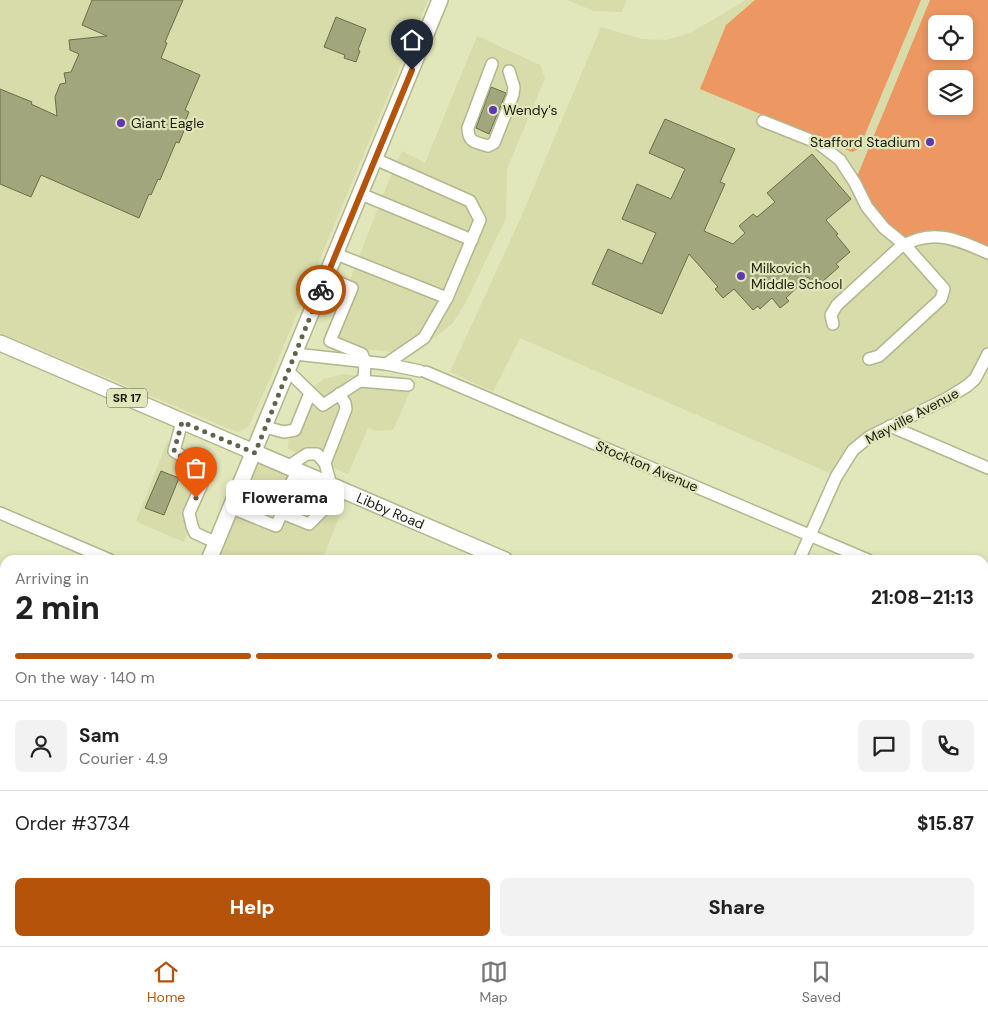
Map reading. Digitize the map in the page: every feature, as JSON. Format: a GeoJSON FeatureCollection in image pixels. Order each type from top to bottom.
{"type":"FeatureCollection","features":[{"type":"Feature","properties":{"kind":"main road"},"geometry":{"type":"LineString","coordinates":[[211,555],[255,453],[440,0]]}},
{"type":"Feature","properties":{"kind":"main road","name":"Libby Road"},"geometry":{"type":"LineString","coordinates":[[0,343],[493,555]]}},
{"type":"Feature","properties":{"kind":"street"},"geometry":{"type":"LineString","coordinates":[[492,64],[468,128],[468,136],[471,140],[488,146],[494,142],[513,95],[514,86],[509,71]]}},
{"type":"Feature","properties":{"kind":"street"},"geometry":{"type":"LineString","coordinates":[[763,121],[818,143],[840,160],[855,183],[867,207],[884,228],[905,245],[944,289],[941,300],[879,356],[870,359]]}},
{"type":"Feature","properties":{"kind":"street"},"geometry":{"type":"LineString","coordinates":[[375,159],[470,201],[480,220],[447,298],[424,338],[386,364]]}},
{"type":"Feature","properties":{"kind":"street"},"geometry":{"type":"LineString","coordinates":[[361,194],[472,240]]}},
{"type":"Feature","properties":{"kind":"street"},"geometry":{"type":"LineString","coordinates":[[832,324],[831,314],[836,305],[905,245],[927,236],[946,238],[988,253]]}},
{"type":"Feature","properties":{"kind":"street"},"geometry":{"type":"LineString","coordinates":[[336,254],[447,298]]}},
{"type":"Feature","properties":{"kind":"street"},"geometry":{"type":"LineString","coordinates":[[326,277],[352,288],[330,341],[362,354],[365,361],[364,381]]}},
{"type":"Feature","properties":{"kind":"street","name":"Stockton Avenue"},"geometry":{"type":"LineString","coordinates":[[295,354],[365,361],[423,371],[856,555]]}},
{"type":"Feature","properties":{"kind":"street","name":"Mayville Avenue"},"geometry":{"type":"LineString","coordinates":[[801,555],[836,477],[853,450],[869,437],[946,399],[967,386],[975,378],[988,354]]}},
{"type":"Feature","properties":{"kind":"street"},"geometry":{"type":"LineString","coordinates":[[288,371],[323,405],[357,382],[408,385]]}},
{"type":"Feature","properties":{"kind":"street"},"geometry":{"type":"LineString","coordinates":[[265,427],[284,432],[295,430],[310,393]]}},
{"type":"Feature","properties":{"kind":"street"},"geometry":{"type":"LineString","coordinates":[[325,463],[346,409],[345,403],[339,394]]}},
{"type":"Feature","properties":{"kind":"street"},"geometry":{"type":"LineString","coordinates":[[182,422],[174,451],[199,467],[202,484],[190,513],[192,526],[195,533],[217,543]]}},
{"type":"Feature","properties":{"kind":"street"},"geometry":{"type":"LineString","coordinates":[[890,426],[988,468]]}},
{"type":"Feature","properties":{"kind":"street"},"geometry":{"type":"LineString","coordinates":[[232,508],[276,526],[282,513],[292,469],[307,454],[322,457],[334,487],[328,505],[309,524],[282,513]]}},
{"type":"Feature","properties":{"kind":"street"},"geometry":{"type":"LineString","coordinates":[[0,512],[99,555]]}},
{"type":"Feature","properties":{"kind":"shaded area"},"geometry":{"type":"Polygon","coordinates":[[[0,0],[428,0],[249,426],[238,432],[227,428],[0,333],[0,0]]]}},
{"type":"Feature","properties":{"kind":"shaded area"},"geometry":{"type":"Polygon","coordinates":[[[567,0],[627,0],[622,12],[594,11],[567,0]]]}},
{"type":"Feature","properties":{"kind":"shaded area","name":"Milkovich Middle School"},"geometry":{"type":"Polygon","coordinates":[[[746,0],[988,0],[988,345],[974,373],[961,384],[878,426],[859,441],[832,474],[520,338],[493,392],[450,372],[522,215],[601,27],[642,39],[667,40],[692,32],[746,0]]]}},
{"type":"Feature","properties":{"kind":"shaded area"},"geometry":{"type":"Polygon","coordinates":[[[755,0],[921,0],[859,149],[852,152],[700,89],[726,25],[755,0]]]}},
{"type":"Feature","properties":{"kind":"shaded area","name":"Stafford Stadium"},"geometry":{"type":"Polygon","coordinates":[[[930,0],[988,0],[988,247],[954,233],[937,231],[919,234],[897,244],[856,179],[930,0]]]}},
{"type":"Feature","properties":{"kind":"shaded area"},"geometry":{"type":"Polygon","coordinates":[[[477,36],[540,65],[545,78],[507,169],[506,218],[465,304],[452,324],[419,350],[412,354],[332,346],[329,333],[402,151],[425,163],[477,36]]]}},
{"type":"Feature","properties":{"kind":"shaded area"},"geometry":{"type":"Polygon","coordinates":[[[343,374],[414,382],[393,430],[376,431],[368,428],[348,474],[288,449],[288,443],[303,403],[314,386],[324,379],[343,374]]]}},
{"type":"Feature","properties":{"kind":"shaded area"},"geometry":{"type":"Polygon","coordinates":[[[167,442],[185,449],[185,454],[204,464],[208,472],[208,483],[184,542],[136,521],[167,442]]]}},
{"type":"Feature","properties":{"kind":"shaded area"},"geometry":{"type":"Polygon","coordinates":[[[255,453],[349,493],[324,555],[211,555],[255,453]]]}},
{"type":"Feature","properties":{"kind":"building"},"geometry":{"type":"Polygon","coordinates":[[[92,0],[183,0],[165,42],[167,43],[161,58],[200,75],[185,110],[189,112],[179,143],[176,142],[160,180],[158,179],[151,195],[149,194],[139,218],[41,175],[31,197],[0,184],[0,89],[32,102],[31,104],[57,116],[55,97],[60,84],[66,83],[64,73],[71,72],[79,54],[70,50],[69,40],[107,36],[82,25],[92,0]]]}},
{"type":"Feature","properties":{"kind":"building"},"geometry":{"type":"Polygon","coordinates":[[[336,17],[366,29],[358,50],[360,51],[356,62],[344,58],[345,55],[324,47],[336,17]]]}},
{"type":"Feature","properties":{"kind":"building"},"geometry":{"type":"Polygon","coordinates":[[[491,87],[506,93],[489,134],[476,128],[491,87]]]}},
{"type":"Feature","properties":{"kind":"building"},"geometry":{"type":"Polygon","coordinates":[[[665,119],[735,149],[720,182],[725,184],[704,231],[733,244],[745,233],[739,226],[753,214],[757,217],[775,202],[767,193],[812,154],[851,199],[826,220],[850,252],[836,264],[839,267],[822,282],[818,278],[813,283],[808,277],[786,298],[789,301],[780,308],[772,298],[760,309],[758,306],[753,310],[734,289],[723,298],[715,289],[718,287],[689,254],[662,314],[592,284],[608,249],[642,264],[656,233],[622,219],[637,184],[671,199],[685,169],[649,153],[665,119]]]}},
{"type":"Feature","properties":{"kind":"building"},"geometry":{"type":"Polygon","coordinates":[[[161,471],[179,478],[164,515],[145,508],[161,471]]]}},
{"type":"Feature","properties":{"kind":"way so far"},"geometry":{"type":"LineString","coordinates":[[196,498],[202,484],[199,467],[174,451],[182,422],[255,453],[321,290]]}},
{"type":"Feature","properties":{"kind":"place","name":"Wendy's"},"geometry":{"type":"Point","coordinates":[493,110]}},
{"type":"Feature","properties":{"kind":"place","name":"Giant Eagle"},"geometry":{"type":"Point","coordinates":[121,123]}},
{"type":"Feature","properties":{"kind":"place","name":"Stafford Stadium"},"geometry":{"type":"Point","coordinates":[930,142]}},
{"type":"Feature","properties":{"kind":"place","name":"Milkovich Middle School"},"geometry":{"type":"Point","coordinates":[741,276]}},
{"type":"Feature","properties":{"kind":"place","name":"Flowerama"},"geometry":{"type":"Point","coordinates":[196,498]}},
{"type":"Feature","properties":{"kind":"route"},"geometry":{"type":"LineString","coordinates":[[321,290],[412,70]]}}]}
